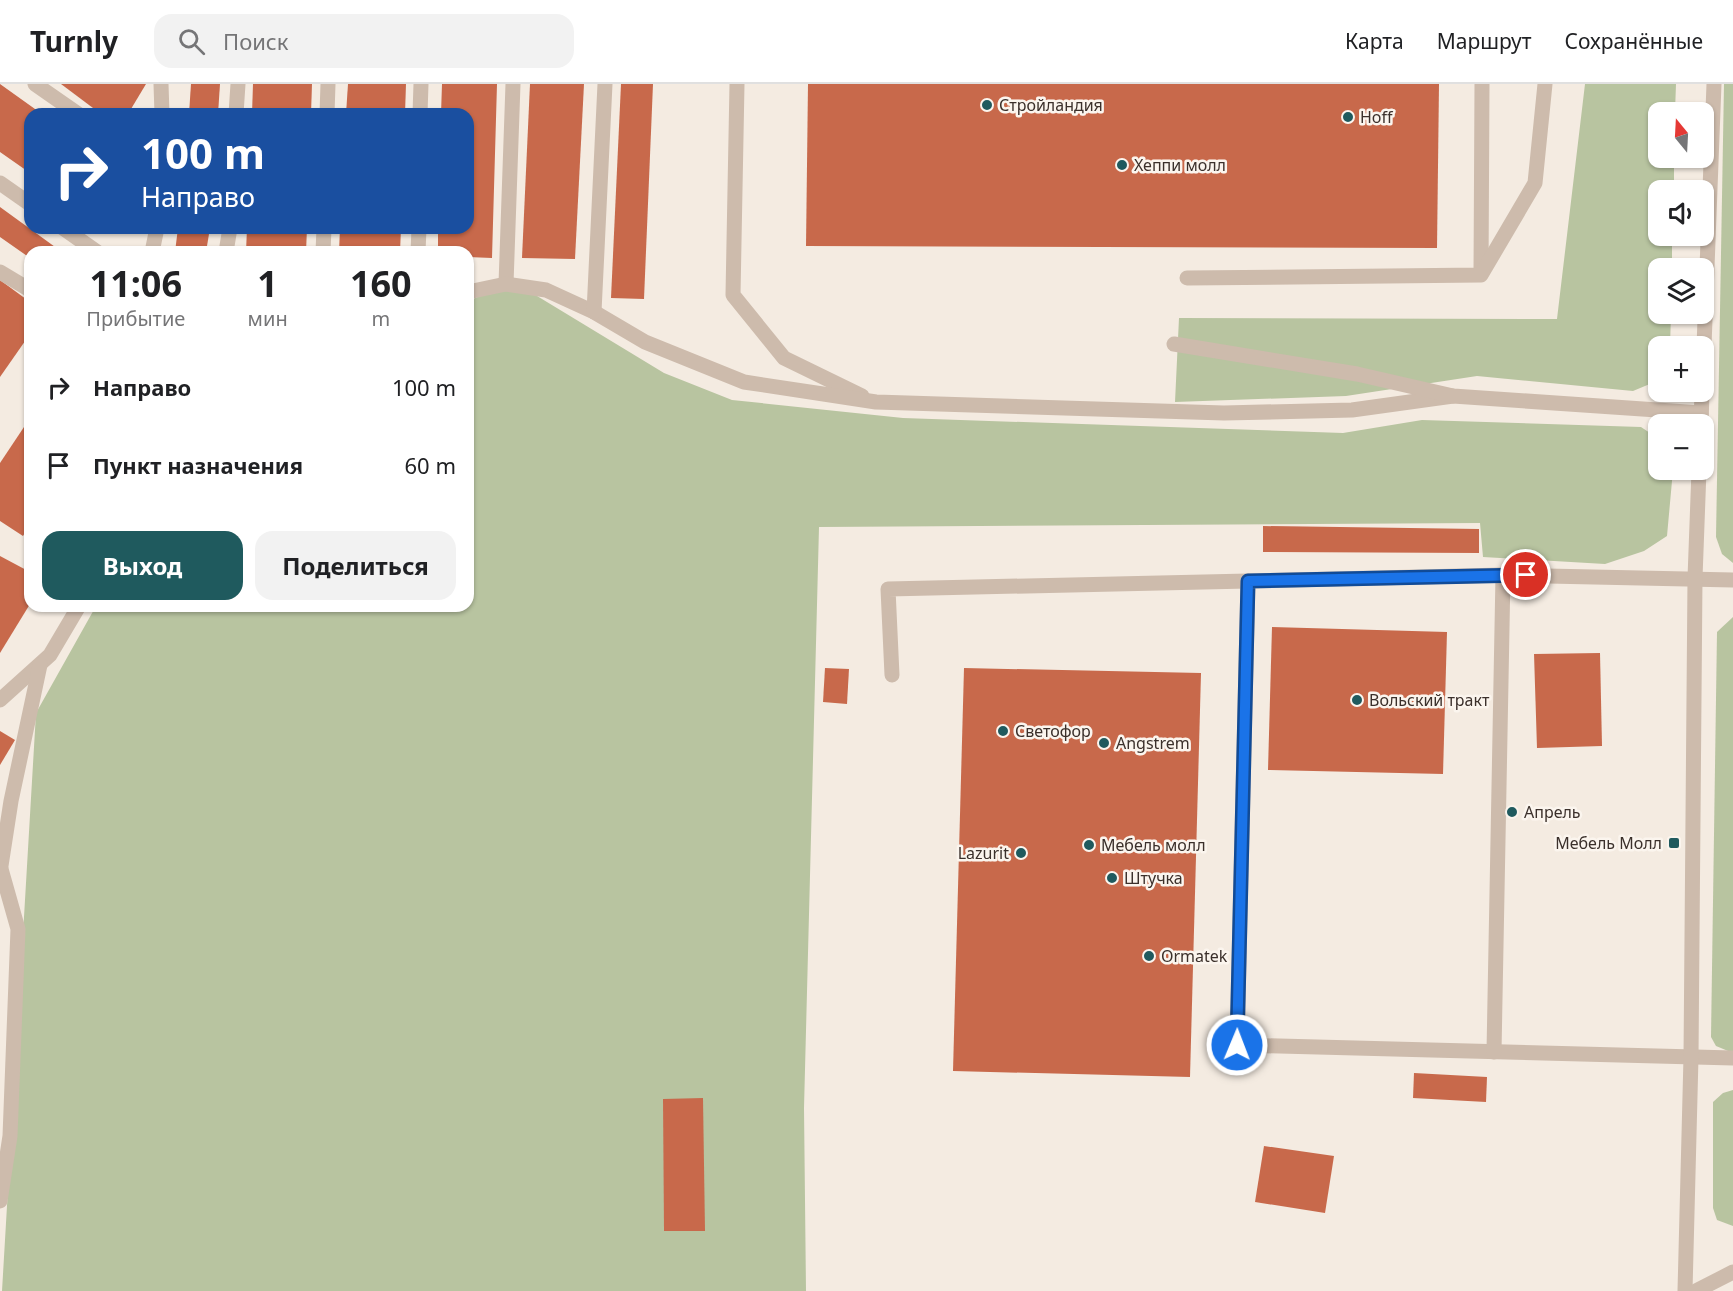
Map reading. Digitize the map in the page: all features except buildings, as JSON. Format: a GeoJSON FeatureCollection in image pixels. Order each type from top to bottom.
{"type":"FeatureCollection","features":[{"type":"Feature","properties":{"kind":"street"},"geometry":{"type":"LineString","coordinates":[[35,84],[69,108]]}},
{"type":"Feature","properties":{"kind":"street"},"geometry":{"type":"LineString","coordinates":[[161,84],[162,108]]}},
{"type":"Feature","properties":{"kind":"street"},"geometry":{"type":"LineString","coordinates":[[236,108],[238,84]]}},
{"type":"Feature","properties":{"kind":"street"},"geometry":{"type":"LineString","coordinates":[[327,108],[328,84]]}},
{"type":"Feature","properties":{"kind":"street"},"geometry":{"type":"LineString","coordinates":[[420,108],[421,84]]}},
{"type":"Feature","properties":{"kind":"street"},"geometry":{"type":"LineString","coordinates":[[506,284],[513,84]]}},
{"type":"Feature","properties":{"kind":"street"},"geometry":{"type":"LineString","coordinates":[[594,312],[604,84]]}},
{"type":"Feature","properties":{"kind":"street"},"geometry":{"type":"LineString","coordinates":[[737,84],[733,295],[784,358],[876,402]]}},
{"type":"Feature","properties":{"kind":"street"},"geometry":{"type":"LineString","coordinates":[[1481,275],[1482,84]]}},
{"type":"Feature","properties":{"kind":"street"},"geometry":{"type":"LineString","coordinates":[[1481,275],[1534,183],[1545,84]]}},
{"type":"Feature","properties":{"kind":"street"},"geometry":{"type":"LineString","coordinates":[[1704,336],[1714,84]]}},
{"type":"Feature","properties":{"kind":"street"},"geometry":{"type":"LineString","coordinates":[[0,183],[24,200]]}},
{"type":"Feature","properties":{"kind":"street"},"geometry":{"type":"LineString","coordinates":[[72,234],[88,246]]}},
{"type":"Feature","properties":{"kind":"street"},"geometry":{"type":"LineString","coordinates":[[0,272],[24,286]]}},
{"type":"Feature","properties":{"kind":"street"},"geometry":{"type":"LineString","coordinates":[[1188,279],[1481,275]]}},
{"type":"Feature","properties":{"kind":"street"},"geometry":{"type":"LineString","coordinates":[[474,291],[506,284],[546,290],[594,312],[645,342],[744,382],[876,402],[1224,413],[1352,410],[1453,396]]}},
{"type":"Feature","properties":{"kind":"street"},"geometry":{"type":"LineString","coordinates":[[1173,344],[1357,374],[1453,396],[1648,414]]}},
{"type":"Feature","properties":{"kind":"street"},"geometry":{"type":"LineString","coordinates":[[1685,1291],[1691,1057],[1695,578],[1699,480]]}},
{"type":"Feature","properties":{"kind":"street"},"geometry":{"type":"LineString","coordinates":[[1494,1052],[1503,575]]}},
{"type":"Feature","properties":{"kind":"street"},"geometry":{"type":"LineString","coordinates":[[892,675],[888,589],[1503,575],[1733,580]]}},
{"type":"Feature","properties":{"kind":"street"},"geometry":{"type":"LineString","coordinates":[[1248,581],[1237,1045],[1733,1058]]}},
{"type":"Feature","properties":{"kind":"street"},"geometry":{"type":"LineString","coordinates":[[0,700],[50,655],[75,612]]}},
{"type":"Feature","properties":{"kind":"street"},"geometry":{"type":"LineString","coordinates":[[0,1202],[18,929],[1,871],[11,801],[40,665]]}},
{"type":"Feature","properties":{"kind":"street"},"geometry":{"type":"LineString","coordinates":[[1696,1291],[1733,1272]]}},
{"type":"Feature","properties":{"kind":"green space"},"geometry":{"type":"Polygon","coordinates":[[[1585,84],[1676,84],[1675,102],[1648,102],[1648,168],[1674,168],[1674,180],[1648,180],[1648,246],[1672,246],[1672,258],[1648,258],[1648,324],[1671,324],[1670,336],[1648,336],[1648,385],[1633,391],[1477,376],[1346,396],[1175,402],[1179,318],[1557,319],[1585,84]]]}},
{"type":"Feature","properties":{"kind":"green space"},"geometry":{"type":"Polygon","coordinates":[[[1724,84],[1733,84],[1733,563],[1722,554],[1716,537],[1724,84]]]}},
{"type":"Feature","properties":{"kind":"green space"},"geometry":{"type":"Polygon","coordinates":[[[514,282],[664,373],[732,400],[903,418],[1343,433],[1422,420],[1641,427],[1648,432],[1648,480],[1672,480],[1667,536],[1644,551],[1605,564],[1483,557],[1480,523],[819,527],[804,1108],[806,1291],[2,1291],[36,713],[93,612],[474,612],[474,299],[514,282]]]}},
{"type":"Feature","properties":{"kind":"green space"},"geometry":{"type":"Polygon","coordinates":[[[1733,617],[1733,1053],[1716,1046],[1711,1037],[1717,632],[1733,617]]]}},
{"type":"Feature","properties":{"kind":"green space"},"geometry":{"type":"Polygon","coordinates":[[[1733,1090],[1733,1226],[1717,1220],[1713,1208],[1713,1102],[1723,1093],[1733,1090]]]}},
{"type":"Feature","properties":{"kind":"place","name":"Стройландия"},"geometry":{"type":"Point","coordinates":[987,105]}},
{"type":"Feature","properties":{"kind":"place","name":"Hoff"},"geometry":{"type":"Point","coordinates":[1348,117]}},
{"type":"Feature","properties":{"kind":"place","name":"Хеппи молл"},"geometry":{"type":"Point","coordinates":[1122,165]}},
{"type":"Feature","properties":{"kind":"place","name":"Вольский тракт"},"geometry":{"type":"Point","coordinates":[1357,700]}},
{"type":"Feature","properties":{"kind":"place","name":"Светофор"},"geometry":{"type":"Point","coordinates":[1003,731]}},
{"type":"Feature","properties":{"kind":"place","name":"Angstrem"},"geometry":{"type":"Point","coordinates":[1104,743]}},
{"type":"Feature","properties":{"kind":"place","name":"Апрель"},"geometry":{"type":"Point","coordinates":[1512,812]}},
{"type":"Feature","properties":{"kind":"place","name":"Мебель Молл"},"geometry":{"type":"Point","coordinates":[1674,843]}},
{"type":"Feature","properties":{"kind":"place","name":"Мебель молл"},"geometry":{"type":"Point","coordinates":[1089,845]}},
{"type":"Feature","properties":{"kind":"place","name":"Lazurit"},"geometry":{"type":"Point","coordinates":[1021,853]}},
{"type":"Feature","properties":{"kind":"place","name":"Штучка"},"geometry":{"type":"Point","coordinates":[1112,878]}},
{"type":"Feature","properties":{"kind":"place","name":"Ormatek"},"geometry":{"type":"Point","coordinates":[1149,956]}},
{"type":"Feature","properties":{"kind":"route"},"geometry":{"type":"LineString","coordinates":[[1237,1045],[1248,581],[1526,575]]}}]}
